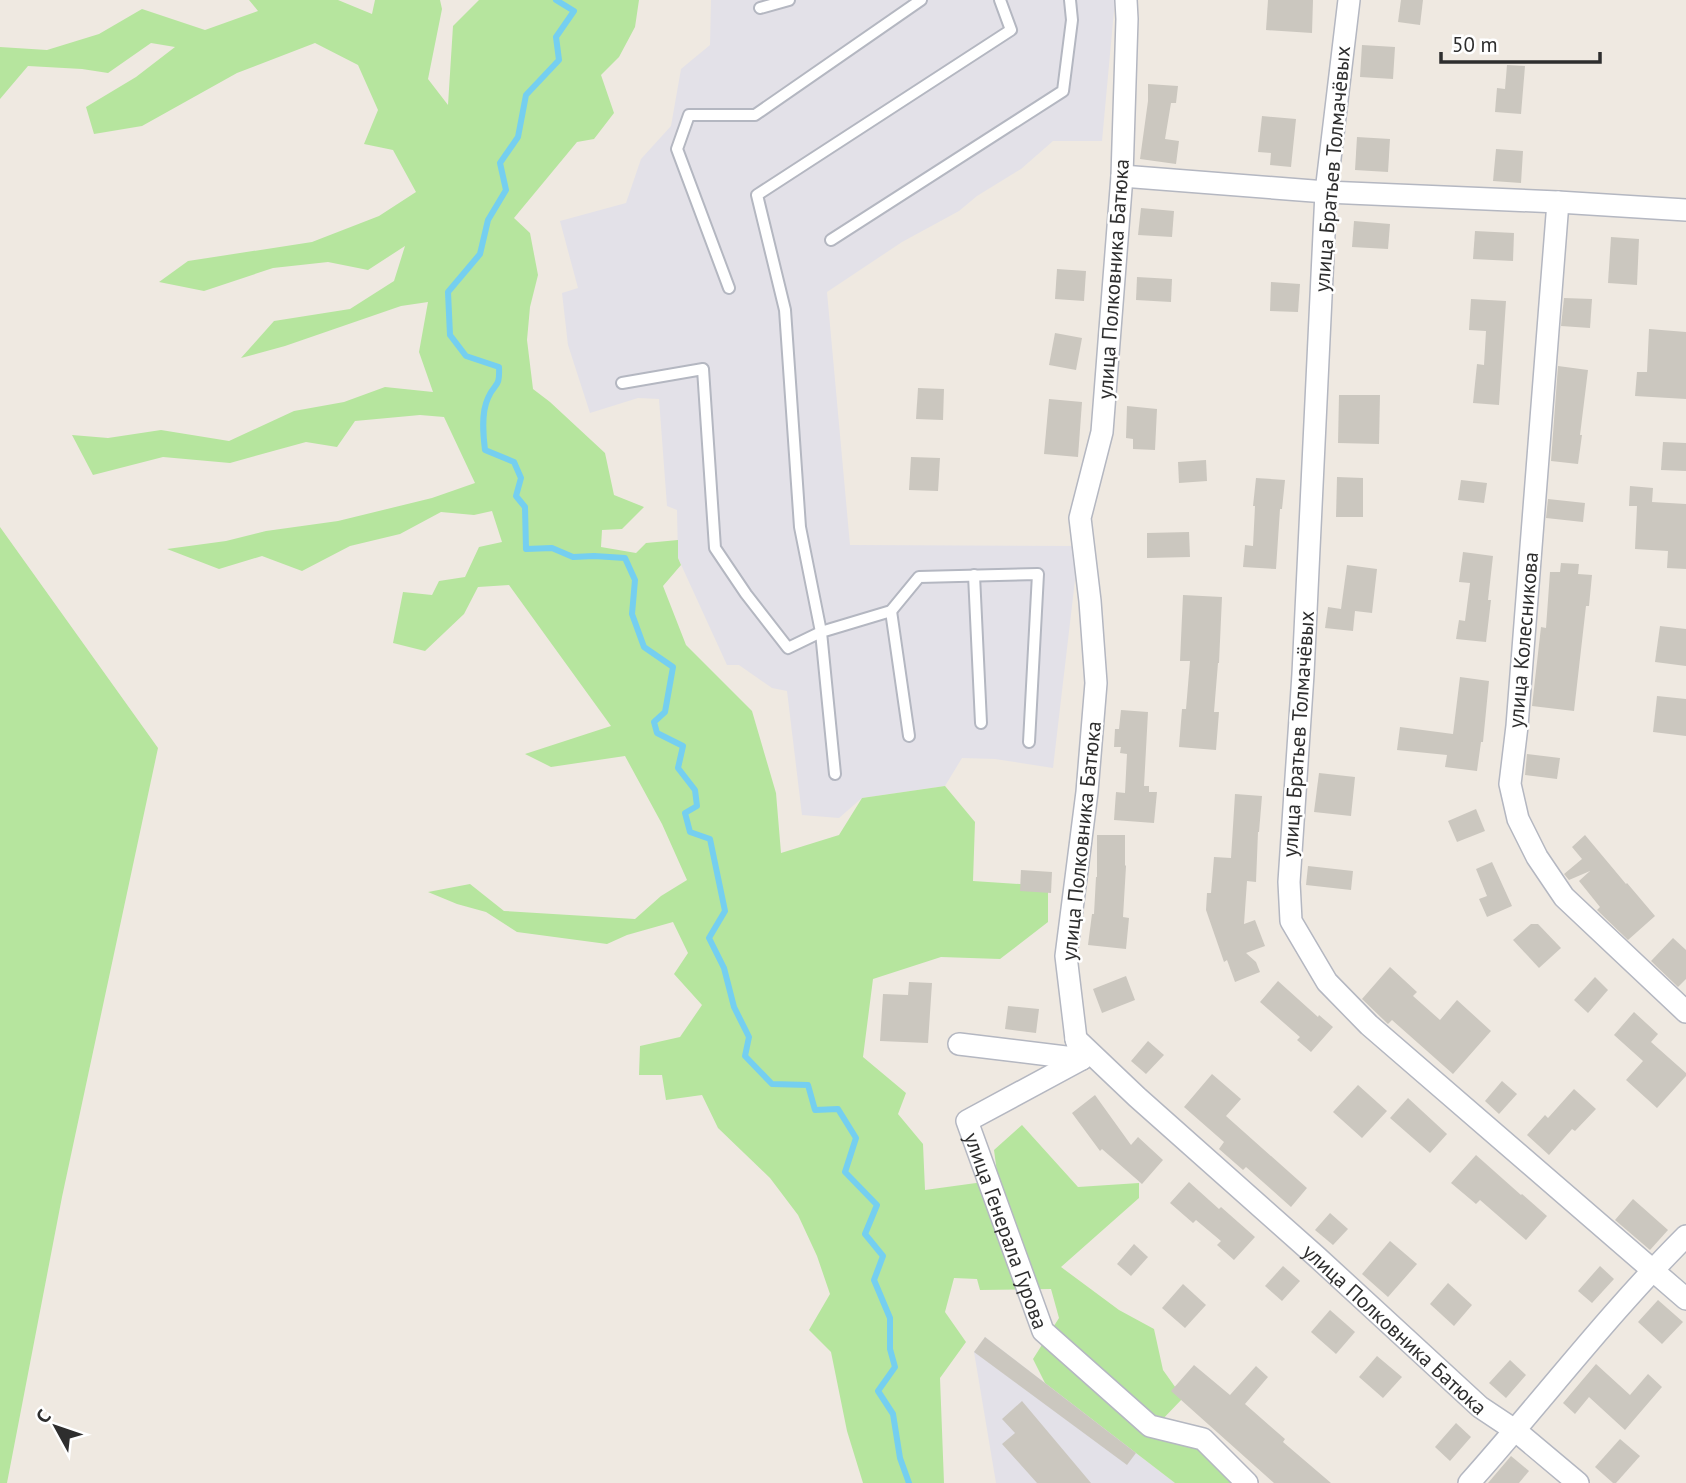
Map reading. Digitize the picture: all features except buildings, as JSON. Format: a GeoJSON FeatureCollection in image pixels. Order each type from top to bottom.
{"type":"FeatureCollection","features":[{"type":"Feature","properties":{"kind":"street","name":"улица Братьев Толмачёвых"},"geometry":{"type":"LineString","coordinates":[[1349,0],[1326,192],[1303,674],[1289,882],[1292,921],[1327,982],[1369,1025],[1686,1299]]}},
{"type":"Feature","properties":{"kind":"street","name":"улица Полковника Батюка"},"geometry":{"type":"LineString","coordinates":[[1127,9],[1122,176],[1102,432],[1080,518],[1096,683],[1087,792],[1066,956],[1079,1049],[1317,1257],[1480,1407],[1516,1431],[1578,1483]]}},
{"type":"Feature","properties":{"kind":"street"},"geometry":{"type":"LineString","coordinates":[[1122,176],[1326,192],[1686,210]]}},
{"type":"Feature","properties":{"kind":"street","name":"улица Колесникова"},"geometry":{"type":"LineString","coordinates":[[1558,202],[1510,784],[1518,819],[1537,857],[1564,897],[1686,1012]]}},
{"type":"Feature","properties":{"kind":"street"},"geometry":{"type":"LineString","coordinates":[[959,1044],[1079,1049]]}},
{"type":"Feature","properties":{"kind":"street","name":"улица Генерала Гурова"},"geometry":{"type":"LineString","coordinates":[[1079,1049],[967,1121],[1043,1331],[1150,1426],[1203,1439],[1247,1483]]}},
{"type":"Feature","properties":{"kind":"street"},"geometry":{"type":"LineString","coordinates":[[1469,1483],[1651,1270],[1686,1236]]}},
{"type":"Feature","properties":{"kind":"lane"},"geometry":{"type":"LineString","coordinates":[[760,8],[789,0]]}},
{"type":"Feature","properties":{"kind":"lane"},"geometry":{"type":"LineString","coordinates":[[729,288],[677,149],[689,115],[755,115],[921,0]]}},
{"type":"Feature","properties":{"kind":"lane"},"geometry":{"type":"LineString","coordinates":[[835,774],[821,632],[800,527],[785,310],[757,195],[1011,30],[1000,0]]}},
{"type":"Feature","properties":{"kind":"lane"},"geometry":{"type":"LineString","coordinates":[[831,240],[1063,91],[1072,20],[1070,0]]}},
{"type":"Feature","properties":{"kind":"lane"},"geometry":{"type":"LineString","coordinates":[[622,383],[704,369],[716,548],[746,594],[788,648],[821,632],[891,611],[919,577],[1038,574],[1029,742]]}},
{"type":"Feature","properties":{"kind":"lane"},"geometry":{"type":"LineString","coordinates":[[974,575],[981,723]]}},
{"type":"Feature","properties":{"kind":"lane"},"geometry":{"type":"LineString","coordinates":[[891,611],[909,736]]}},
{"type":"Feature","properties":{"kind":"shaded area"},"geometry":{"type":"Polygon","coordinates":[[[711,0],[1115,0],[1102,141],[1053,141],[1021,169],[977,196],[959,211],[902,242],[827,292],[850,545],[1079,546],[1053,768],[995,759],[962,758],[945,786],[862,798],[839,818],[802,815],[787,691],[772,688],[739,665],[727,665],[678,558],[677,510],[667,506],[659,399],[638,398],[590,413],[568,345],[562,293],[578,288],[560,221],[626,203],[641,159],[671,126],[681,69],[710,45],[711,0]]]}},
{"type":"Feature","properties":{"kind":"shaded area"},"geometry":{"type":"Polygon","coordinates":[[[985,1337],[1175,1483],[996,1483],[974,1352],[985,1337]]]}},
{"type":"Feature","properties":{"kind":"green space"},"geometry":{"type":"Polygon","coordinates":[[[249,0],[338,0],[372,14],[375,0],[440,0],[442,9],[428,79],[448,105],[453,26],[479,0],[639,0],[635,27],[619,57],[601,75],[614,113],[594,139],[577,142],[514,218],[530,233],[538,275],[530,307],[527,340],[533,389],[605,453],[614,495],[644,507],[622,529],[602,530],[601,547],[636,553],[646,543],[678,540],[678,558],[681,565],[663,586],[686,645],[752,711],[776,793],[781,853],[839,835],[862,798],[945,786],[975,822],[973,881],[1048,886],[1048,922],[1000,959],[941,957],[873,979],[863,1057],[906,1093],[898,1114],[923,1144],[925,1190],[998,1180],[994,1150],[1022,1125],[1078,1187],[1139,1183],[1139,1198],[1061,1267],[1119,1310],[1154,1329],[1163,1370],[1183,1398],[1158,1424],[1203,1439],[1240,1483],[1175,1483],[1045,1383],[1033,1359],[1059,1318],[1051,1289],[980,1290],[977,1279],[954,1278],[945,1312],[966,1342],[940,1378],[944,1483],[863,1483],[847,1431],[831,1352],[809,1330],[830,1294],[817,1256],[798,1215],[770,1178],[718,1128],[702,1095],[666,1100],[662,1075],[639,1075],[640,1046],[680,1037],[702,1005],[674,974],[688,953],[673,922],[627,935],[607,944],[517,932],[486,912],[428,892],[470,884],[504,911],[635,919],[661,896],[687,880],[662,824],[625,756],[551,767],[525,754],[611,726],[509,585],[478,587],[464,614],[425,651],[393,643],[403,592],[432,595],[439,581],[465,577],[479,547],[502,542],[492,511],[474,515],[441,512],[400,534],[350,546],[302,571],[262,556],[219,569],[167,549],[338,521],[432,498],[475,483],[444,417],[420,415],[355,421],[337,447],[306,442],[230,463],[163,457],[93,475],[72,435],[108,438],[161,430],[229,441],[294,411],[344,402],[385,387],[433,392],[419,352],[428,302],[401,306],[285,346],[241,358],[274,321],[350,309],[394,281],[405,246],[368,270],[328,262],[273,268],[204,291],[159,282],[188,261],[312,242],[379,216],[416,192],[393,150],[364,144],[378,110],[358,65],[315,43],[237,73],[142,126],[94,134],[86,107],[136,77],[175,47],[151,43],[108,73],[28,66],[0,99],[0,47],[47,50],[99,34],[142,9],[205,30],[258,11],[249,0]]]}},
{"type":"Feature","properties":{"kind":"green space"},"geometry":{"type":"Polygon","coordinates":[[[0,527],[158,748],[62,1197],[7,1483],[0,1483],[0,527]]]}},
{"type":"Feature","properties":{"kind":"waterway"},"geometry":{"type":"LineString","coordinates":[[556,0],[574,11],[556,37],[559,60],[526,95],[518,137],[500,163],[506,190],[488,220],[480,254],[448,292],[450,335],[466,356],[499,367],[498,382],[484,410],[485,450],[514,462],[521,478],[516,496],[525,507],[526,549],[552,548],[573,557],[625,558],[635,580],[632,614],[644,647],[673,667],[665,712],[654,722],[657,733],[683,746],[678,768],[695,790],[697,806],[685,813],[690,832],[710,839],[725,911],[709,938],[724,968],[734,1007],[749,1037],[745,1056],[772,1084],[808,1085],[815,1110],[838,1109],[856,1138],[845,1172],[877,1205],[865,1234],[883,1256],[874,1280],[890,1318],[890,1349],[895,1367],[878,1391],[893,1414],[900,1458],[909,1483]]}}]}
